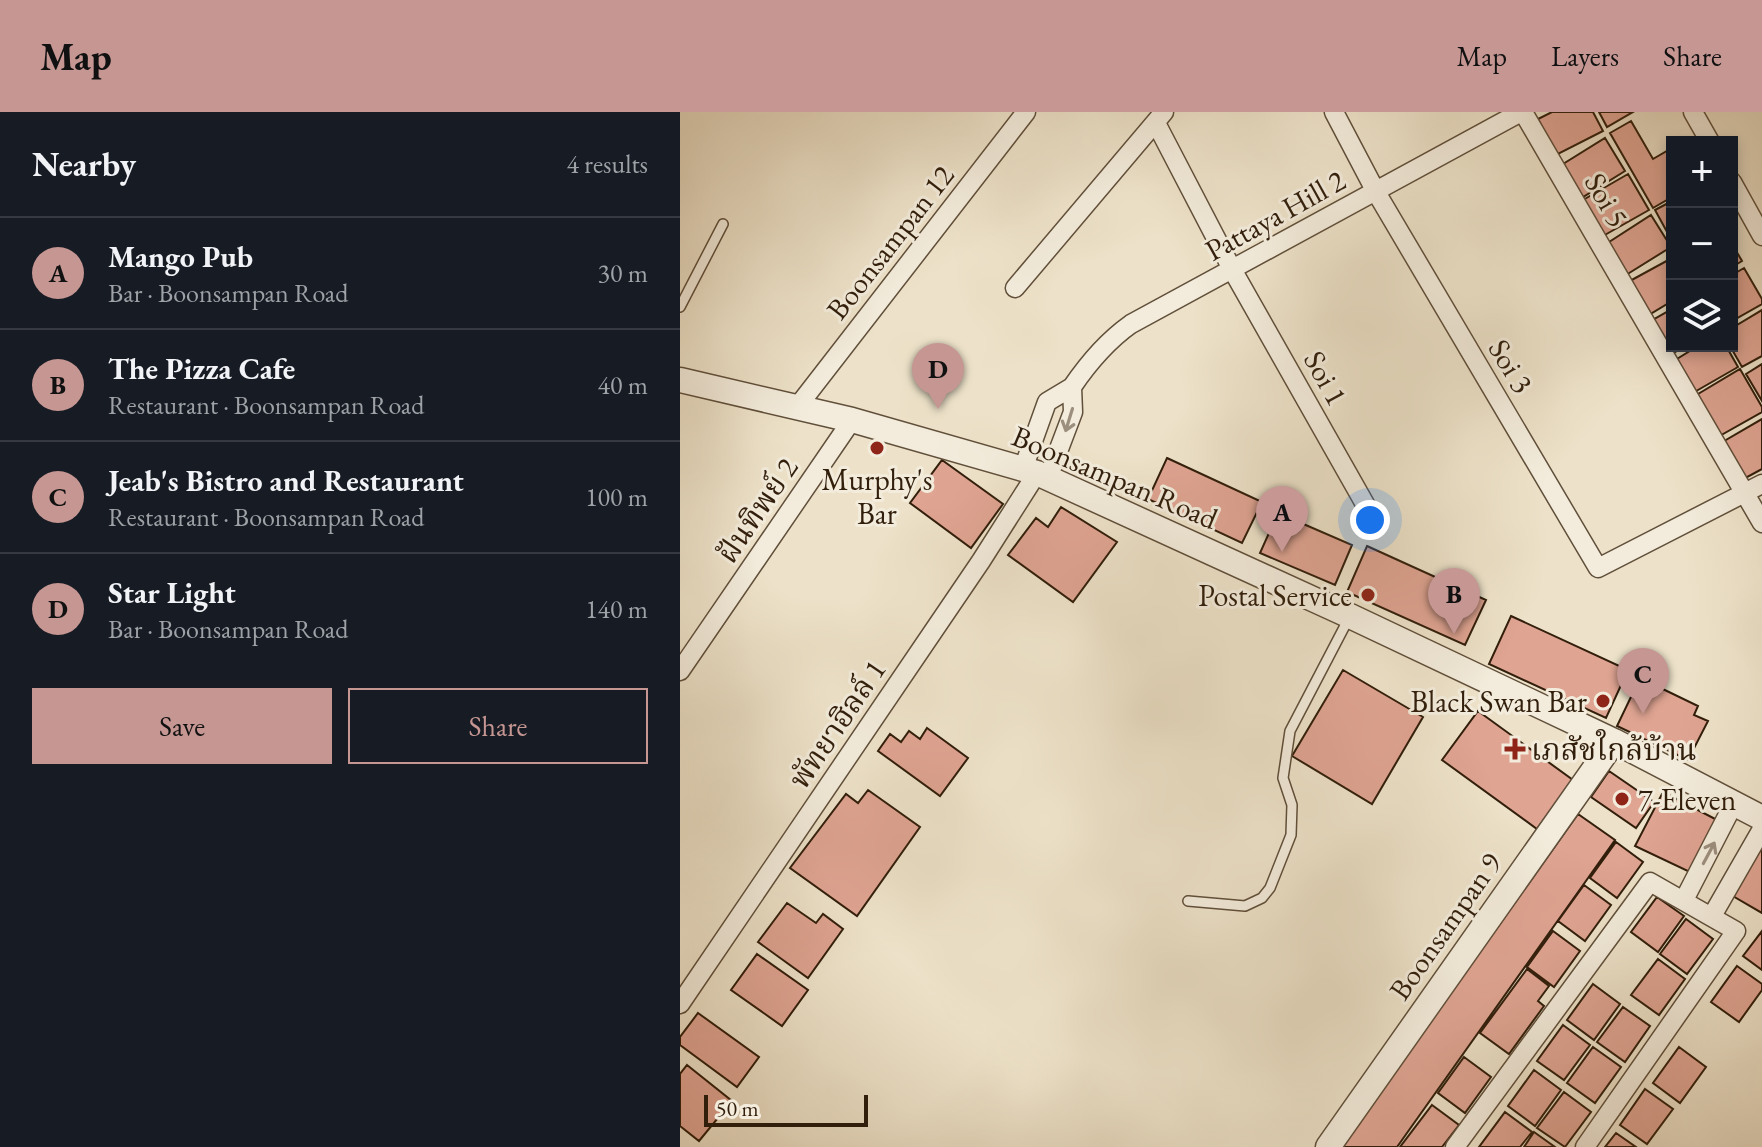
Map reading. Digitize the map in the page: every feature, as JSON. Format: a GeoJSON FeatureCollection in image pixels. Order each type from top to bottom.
{"type":"FeatureCollection","features":[{"type":"Feature","properties":{"kind":"street","name":"Boonsampan 12"},"geometry":{"type":"LineString","coordinates":[[798,406],[1026,112]]}},
{"type":"Feature","properties":{"kind":"street","name":"Soi 3"},"geometry":{"type":"LineString","coordinates":[[1334,112],[1376,192],[1598,568],[1745,493]]}},
{"type":"Feature","properties":{"kind":"street","name":"Pattaya Hill 2"},"geometry":{"type":"LineString","coordinates":[[1036,473],[1047,402],[1072,387],[1094,357],[1117,334],[1522,112]]}},
{"type":"Feature","properties":{"kind":"street","name":"Soi 5"},"geometry":{"type":"LineString","coordinates":[[1522,112],[1762,523]]}},
{"type":"Feature","properties":{"kind":"street"},"geometry":{"type":"LineString","coordinates":[[1693,112],[1707,136]]}},
{"type":"Feature","properties":{"kind":"street"},"geometry":{"type":"LineString","coordinates":[[1015,288],[1160,117]]}},
{"type":"Feature","properties":{"kind":"street","name":"Soi 1"},"geometry":{"type":"LineString","coordinates":[[1160,117],[1233,271],[1370,513]]}},
{"type":"Feature","properties":{"kind":"street"},"geometry":{"type":"LineString","coordinates":[[1738,193],[1762,236]]}},
{"type":"Feature","properties":{"kind":"street","name":"Boonsampan Road"},"geometry":{"type":"LineString","coordinates":[[680,380],[852,420],[1036,473],[1614,741],[1762,818]]}},
{"type":"Feature","properties":{"kind":"street"},"geometry":{"type":"LineString","coordinates":[[1036,473],[1073,412],[1072,387]]}},
{"type":"Feature","properties":{"kind":"street","name":"ฝันทิพย์ 2"},"geometry":{"type":"LineString","coordinates":[[680,671],[852,420]]}},
{"type":"Feature","properties":{"kind":"street","name":"พัทยาฮิลล์ 1"},"geometry":{"type":"LineString","coordinates":[[680,1004],[981,561],[1036,473]]}},
{"type":"Feature","properties":{"kind":"street"},"geometry":{"type":"LineString","coordinates":[[1745,493],[1762,484]]}},
{"type":"Feature","properties":{"kind":"street","name":"Boonsampan 9"},"geometry":{"type":"LineString","coordinates":[[1328,1147],[1614,741]]}},
{"type":"Feature","properties":{"kind":"street"},"geometry":{"type":"LineString","coordinates":[[1684,900],[1733,805]]}},
{"type":"Feature","properties":{"kind":"street"},"geometry":{"type":"LineString","coordinates":[[1712,916],[1762,829]]}},
{"type":"Feature","properties":{"kind":"street"},"geometry":{"type":"LineString","coordinates":[[1455,1147],[1650,882],[1736,931],[1585,1147]]}},
{"type":"Feature","properties":{"kind":"lane"},"geometry":{"type":"LineString","coordinates":[[680,307],[723,224]]}},
{"type":"Feature","properties":{"kind":"lane"},"geometry":{"type":"LineString","coordinates":[[1188,901],[1245,906],[1262,898],[1270,888],[1291,835],[1292,805],[1283,778],[1290,731],[1350,616]]}},
{"type":"Feature","properties":{"kind":"building"},"geometry":{"type":"Polygon","coordinates":[[[1552,112],[1593,112],[1603,131],[1556,155],[1538,119],[1552,112]]]}},
{"type":"Feature","properties":{"kind":"building"},"geometry":{"type":"Polygon","coordinates":[[[1599,112],[1633,112],[1607,127],[1599,112]]]}},
{"type":"Feature","properties":{"kind":"building"},"geometry":{"type":"Polygon","coordinates":[[[1631,121],[1653,159],[1666,151],[1666,200],[1653,208],[1610,133],[1631,121]]]}},
{"type":"Feature","properties":{"kind":"building"},"geometry":{"type":"Polygon","coordinates":[[[1605,138],[1625,171],[1583,197],[1563,164],[1605,138]]]}},
{"type":"Feature","properties":{"kind":"building"},"geometry":{"type":"Polygon","coordinates":[[[1628,174],[1649,210],[1603,236],[1583,200],[1628,174]]]}},
{"type":"Feature","properties":{"kind":"building"},"geometry":{"type":"Polygon","coordinates":[[[1666,204],[1666,230],[1655,210],[1666,204]]]}},
{"type":"Feature","properties":{"kind":"building"},"geometry":{"type":"Polygon","coordinates":[[[1651,215],[1666,239],[1666,250],[1626,275],[1606,244],[1651,215]]]}},
{"type":"Feature","properties":{"kind":"building"},"geometry":{"type":"Polygon","coordinates":[[[1666,261],[1666,305],[1647,316],[1628,282],[1666,261]]]}},
{"type":"Feature","properties":{"kind":"building"},"geometry":{"type":"Polygon","coordinates":[[[1744,268],[1762,304],[1738,318],[1738,280],[1738,272],[1744,268]]]}},
{"type":"Feature","properties":{"kind":"building"},"geometry":{"type":"Polygon","coordinates":[[[1762,310],[1762,356],[1742,367],[1733,352],[1738,352],[1738,324],[1762,310]]]}},
{"type":"Feature","properties":{"kind":"building"},"geometry":{"type":"Polygon","coordinates":[[[1666,312],[1666,348],[1651,321],[1666,312]]]}},
{"type":"Feature","properties":{"kind":"building"},"geometry":{"type":"Polygon","coordinates":[[[1688,352],[1729,352],[1738,367],[1691,394],[1672,362],[1688,352]]]}},
{"type":"Feature","properties":{"kind":"building"},"geometry":{"type":"Polygon","coordinates":[[[1762,364],[1762,401],[1746,374],[1762,364]]]}},
{"type":"Feature","properties":{"kind":"building"},"geometry":{"type":"Polygon","coordinates":[[[1740,369],[1762,412],[1716,438],[1693,397],[1740,369]]]}},
{"type":"Feature","properties":{"kind":"building"},"geometry":{"type":"Polygon","coordinates":[[[1762,419],[1762,469],[1740,481],[1719,444],[1762,419]]]}},
{"type":"Feature","properties":{"kind":"building"},"geometry":{"type":"Polygon","coordinates":[[[1167,458],[1262,502],[1242,543],[1148,499],[1167,458]]]}},
{"type":"Feature","properties":{"kind":"building"},"geometry":{"type":"Polygon","coordinates":[[[942,460],[1003,504],[971,548],[910,503],[942,460]]]}},
{"type":"Feature","properties":{"kind":"building"},"geometry":{"type":"Polygon","coordinates":[[[1061,507],[1117,542],[1073,602],[1008,555],[1036,518],[1048,527],[1061,507]]]}},
{"type":"Feature","properties":{"kind":"building"},"geometry":{"type":"Polygon","coordinates":[[[1278,513],[1352,545],[1335,585],[1260,553],[1278,513]]]}},
{"type":"Feature","properties":{"kind":"building"},"geometry":{"type":"Polygon","coordinates":[[[1367,546],[1486,600],[1465,645],[1347,592],[1367,546]]]}},
{"type":"Feature","properties":{"kind":"building"},"geometry":{"type":"Polygon","coordinates":[[[1511,616],[1628,670],[1606,718],[1489,664],[1511,616]]]}},
{"type":"Feature","properties":{"kind":"building"},"geometry":{"type":"Polygon","coordinates":[[[1343,670],[1423,717],[1372,804],[1292,756],[1343,670]]]}},
{"type":"Feature","properties":{"kind":"building"},"geometry":{"type":"Polygon","coordinates":[[[1640,678],[1698,706],[1694,715],[1708,721],[1688,760],[1617,726],[1640,678]]]}},
{"type":"Feature","properties":{"kind":"building"},"geometry":{"type":"Polygon","coordinates":[[[1478,711],[1573,780],[1537,829],[1442,760],[1478,711]]]}},
{"type":"Feature","properties":{"kind":"building"},"geometry":{"type":"Polygon","coordinates":[[[927,728],[968,758],[940,796],[878,751],[890,734],[901,742],[909,731],[920,739],[927,728]]]}},
{"type":"Feature","properties":{"kind":"building","name":"7-Eleven"},"geometry":{"type":"Polygon","coordinates":[[[1609,771],[1654,802],[1636,828],[1591,797],[1609,771]]]}},
{"type":"Feature","properties":{"kind":"building"},"geometry":{"type":"Polygon","coordinates":[[[868,790],[920,827],[857,916],[790,868],[846,794],[858,803],[868,790]]]}},
{"type":"Feature","properties":{"kind":"building"},"geometry":{"type":"Polygon","coordinates":[[[1663,792],[1721,822],[1694,874],[1635,846],[1663,792]]]}},
{"type":"Feature","properties":{"kind":"building"},"geometry":{"type":"Polygon","coordinates":[[[1578,814],[1615,840],[1397,1147],[1341,1147],[1578,814]]]}},
{"type":"Feature","properties":{"kind":"building"},"geometry":{"type":"Polygon","coordinates":[[[1616,842],[1643,862],[1617,898],[1590,878],[1616,842]]]}},
{"type":"Feature","properties":{"kind":"building"},"geometry":{"type":"Polygon","coordinates":[[[1759,848],[1762,850],[1762,913],[1731,895],[1759,848]]]}},
{"type":"Feature","properties":{"kind":"building"},"geometry":{"type":"Polygon","coordinates":[[[1584,885],[1611,905],[1585,941],[1558,921],[1584,885]]]}},
{"type":"Feature","properties":{"kind":"building"},"geometry":{"type":"Polygon","coordinates":[[[1657,897],[1684,916],[1658,952],[1631,932],[1657,897]]]}},
{"type":"Feature","properties":{"kind":"building"},"geometry":{"type":"Polygon","coordinates":[[[787,903],[816,923],[823,914],[843,929],[808,978],[758,942],[787,903]]]}},
{"type":"Feature","properties":{"kind":"building"},"geometry":{"type":"Polygon","coordinates":[[[1686,919],[1713,939],[1687,974],[1660,954],[1686,919]]]}},
{"type":"Feature","properties":{"kind":"building"},"geometry":{"type":"Polygon","coordinates":[[[1553,931],[1580,951],[1554,987],[1527,967],[1553,931]]]}},
{"type":"Feature","properties":{"kind":"building"},"geometry":{"type":"Polygon","coordinates":[[[1762,931],[1762,970],[1743,956],[1762,931]]]}},
{"type":"Feature","properties":{"kind":"building"},"geometry":{"type":"Polygon","coordinates":[[[757,954],[808,990],[782,1026],[731,990],[757,954]]]}},
{"type":"Feature","properties":{"kind":"building"},"geometry":{"type":"Polygon","coordinates":[[[1658,959],[1685,979],[1659,1015],[1631,995],[1658,959]]]}},
{"type":"Feature","properties":{"kind":"building"},"geometry":{"type":"Polygon","coordinates":[[[1737,966],[1762,984],[1762,990],[1739,1022],[1711,1002],[1737,966]]]}},
{"type":"Feature","properties":{"kind":"building"},"geometry":{"type":"Polygon","coordinates":[[[1527,969],[1549,986],[1538,1001],[1544,1006],[1509,1054],[1480,1033],[1527,969]]]}},
{"type":"Feature","properties":{"kind":"building"},"geometry":{"type":"Polygon","coordinates":[[[1593,984],[1620,1004],[1594,1040],[1567,1020],[1593,984]]]}},
{"type":"Feature","properties":{"kind":"building"},"geometry":{"type":"Polygon","coordinates":[[[1623,1007],[1650,1026],[1625,1062],[1597,1042],[1623,1007]]]}},
{"type":"Feature","properties":{"kind":"building"},"geometry":{"type":"Polygon","coordinates":[[[698,1013],[759,1057],[737,1087],[680,1045],[680,1037],[698,1013]]]}},
{"type":"Feature","properties":{"kind":"building"},"geometry":{"type":"Polygon","coordinates":[[[1563,1025],[1590,1045],[1564,1080],[1537,1061],[1563,1025]]]}},
{"type":"Feature","properties":{"kind":"building"},"geometry":{"type":"Polygon","coordinates":[[[1593,1047],[1621,1067],[1595,1103],[1567,1083],[1593,1047]]]}},
{"type":"Feature","properties":{"kind":"building"},"geometry":{"type":"Polygon","coordinates":[[[1679,1047],[1706,1067],[1680,1103],[1653,1083],[1679,1047]]]}},
{"type":"Feature","properties":{"kind":"building"},"geometry":{"type":"Polygon","coordinates":[[[1464,1057],[1491,1077],[1465,1113],[1438,1093],[1464,1057]]]}},
{"type":"Feature","properties":{"kind":"building"},"geometry":{"type":"Polygon","coordinates":[[[687,1065],[732,1101],[699,1141],[680,1126],[680,1074],[687,1065]]]}},
{"type":"Feature","properties":{"kind":"building"},"geometry":{"type":"Polygon","coordinates":[[[1534,1070],[1561,1090],[1535,1126],[1508,1106],[1534,1070]]]}},
{"type":"Feature","properties":{"kind":"building"},"geometry":{"type":"Polygon","coordinates":[[[1645,1089],[1673,1109],[1647,1144],[1620,1125],[1645,1089]]]}},
{"type":"Feature","properties":{"kind":"building"},"geometry":{"type":"Polygon","coordinates":[[[1564,1092],[1591,1112],[1565,1147],[1537,1128],[1564,1092]]]}},
{"type":"Feature","properties":{"kind":"building"},"geometry":{"type":"Polygon","coordinates":[[[1432,1105],[1459,1125],[1442,1147],[1400,1147],[1432,1105]]]}},
{"type":"Feature","properties":{"kind":"building"},"geometry":{"type":"Polygon","coordinates":[[[1505,1112],[1532,1132],[1520,1147],[1479,1147],[1505,1112]]]}},
{"type":"Feature","properties":{"kind":"building"},"geometry":{"type":"Polygon","coordinates":[[[1534,1132],[1555,1147],[1524,1147],[1534,1132]]]}},
{"type":"Feature","properties":{"kind":"building"},"geometry":{"type":"Polygon","coordinates":[[[1616,1133],[1636,1147],[1605,1147],[1616,1133]]]}},
{"type":"Feature","properties":{"kind":"place","name":"Star Light"},"geometry":{"type":"Point","coordinates":[938,409]}},
{"type":"Feature","properties":{"kind":"place","name":"Murphy's Bar"},"geometry":{"type":"Point","coordinates":[877,448]}},
{"type":"Feature","properties":{"kind":"place","name":"Mango Pub"},"geometry":{"type":"Point","coordinates":[1282,552]}},
{"type":"Feature","properties":{"kind":"place","name":"Postal Service"},"geometry":{"type":"Point","coordinates":[1368,595]}},
{"type":"Feature","properties":{"kind":"place","name":"The Pizza Cafe"},"geometry":{"type":"Point","coordinates":[1454,634]}},
{"type":"Feature","properties":{"kind":"place","name":"Black Swan Bar"},"geometry":{"type":"Point","coordinates":[1603,701]}},
{"type":"Feature","properties":{"kind":"place","name":"Jeab's Bistro and Restaurant"},"geometry":{"type":"Point","coordinates":[1643,714]}},
{"type":"Feature","properties":{"kind":"place","name":"เภสัชใกล้บ้าน"},"geometry":{"type":"Point","coordinates":[1515,749]}},
{"type":"Feature","properties":{"kind":"place","name":"7-Eleven"},"geometry":{"type":"Point","coordinates":[1622,799]}}]}
